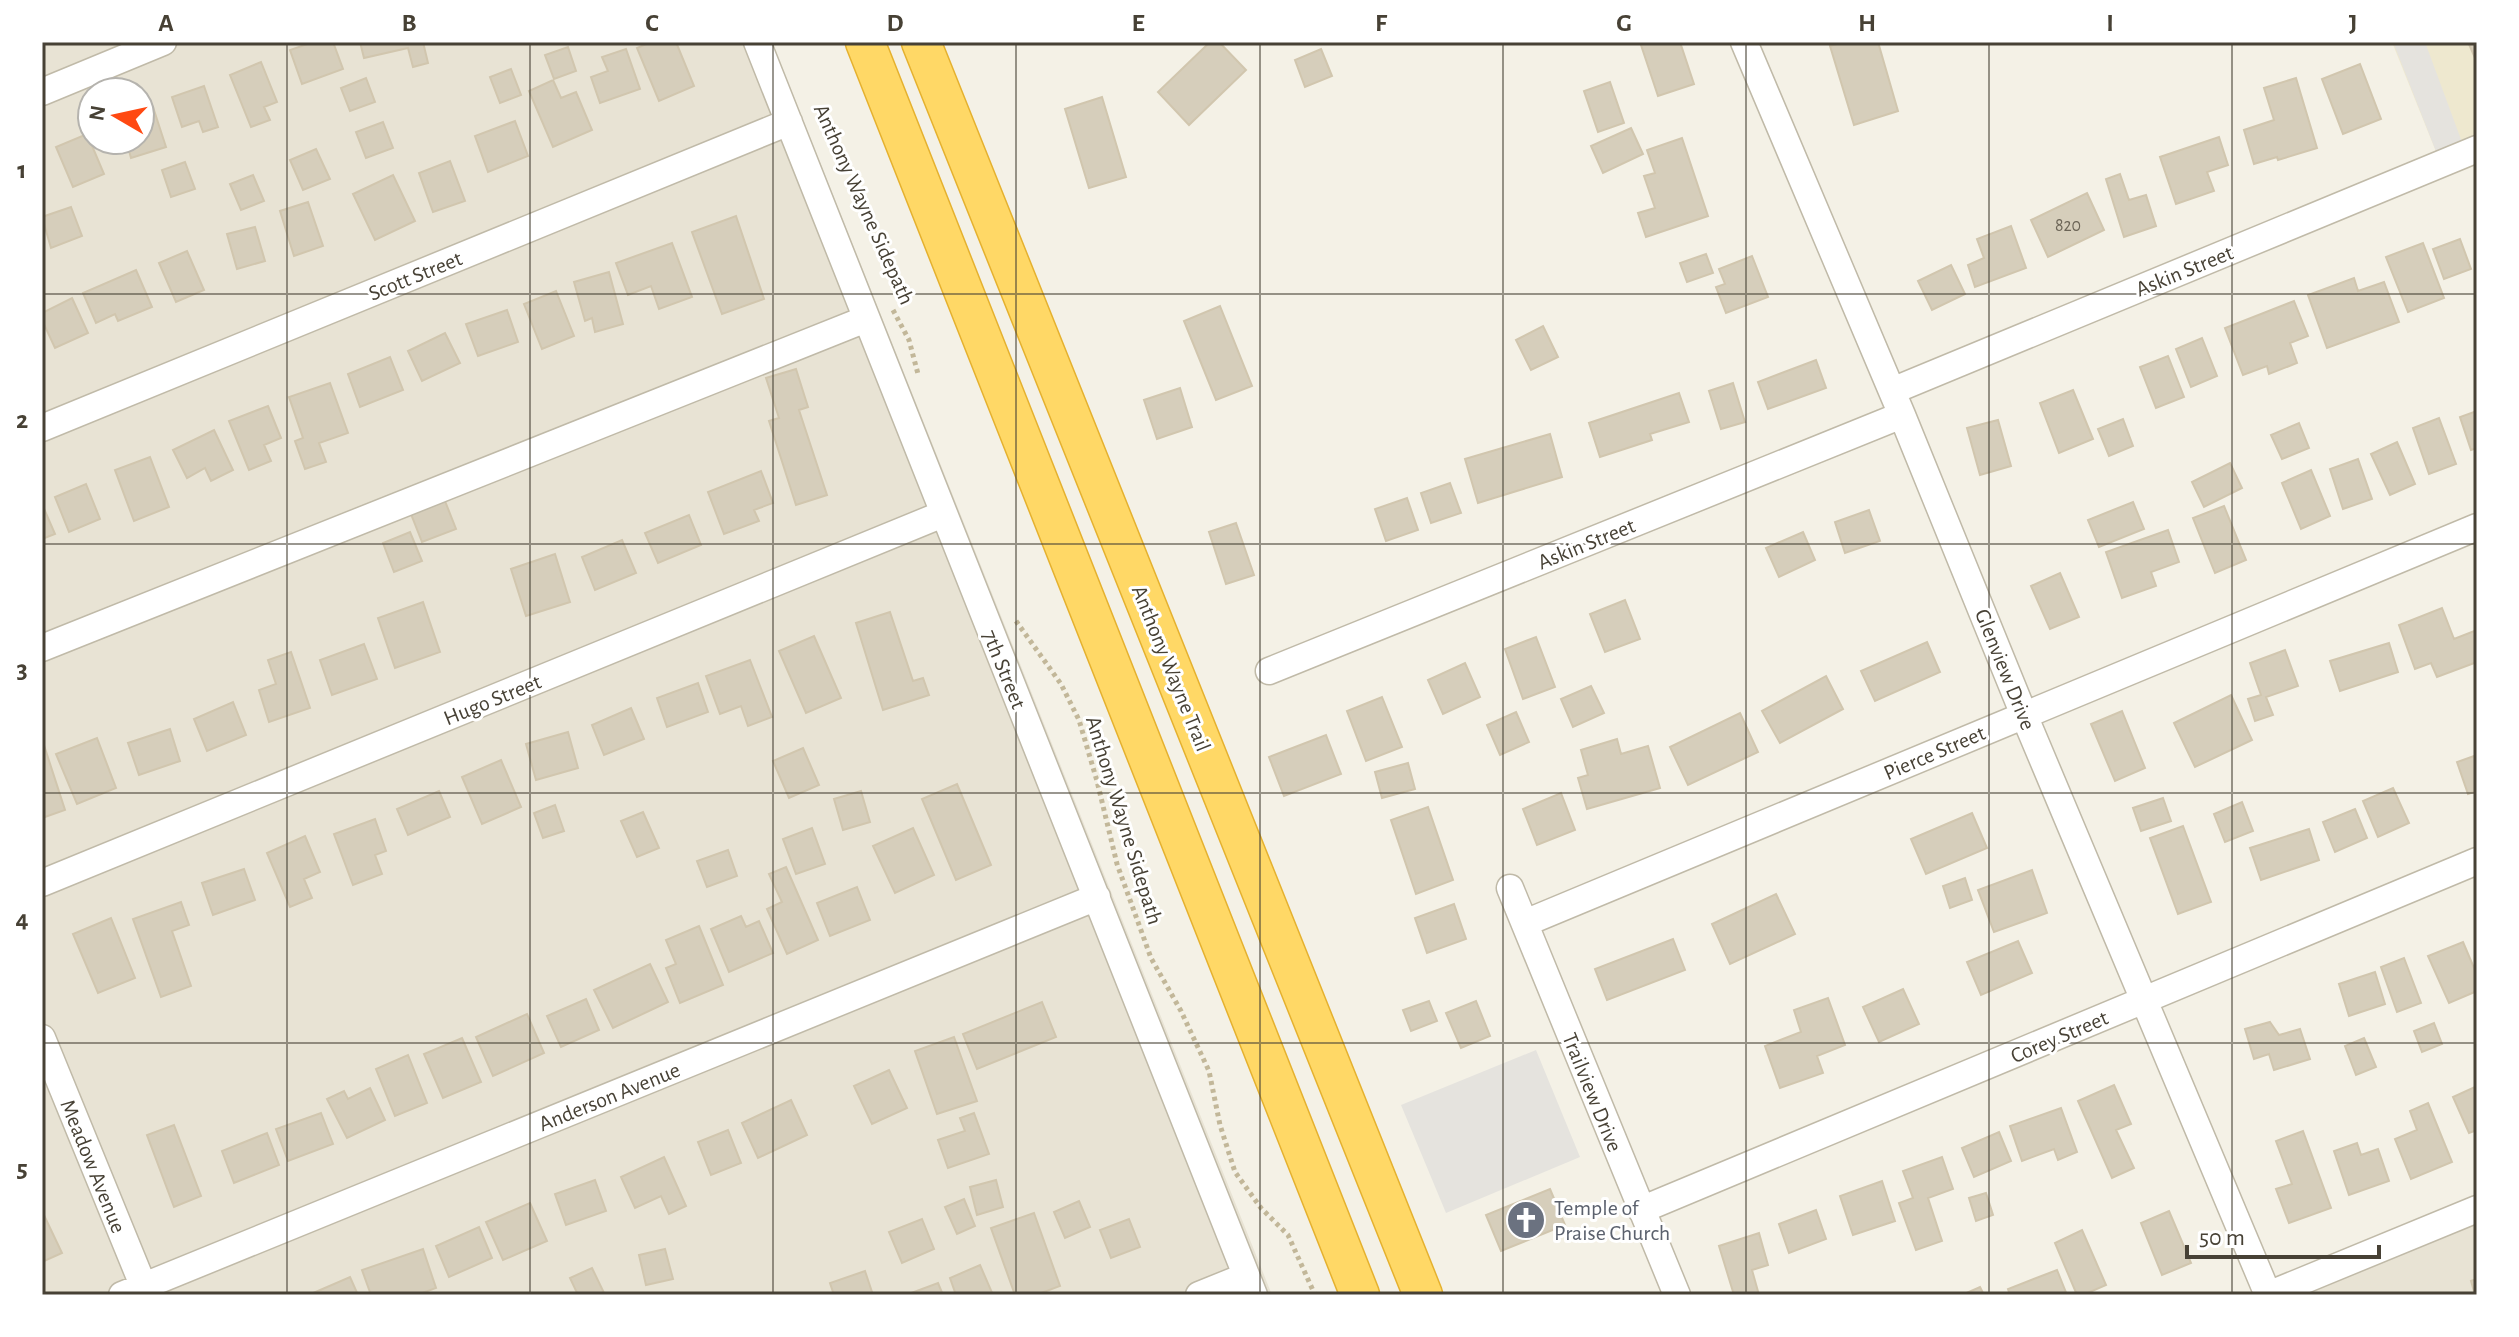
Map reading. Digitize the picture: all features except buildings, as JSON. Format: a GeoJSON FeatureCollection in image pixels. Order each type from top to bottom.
{"type":"FeatureCollection","features":[{"type":"Feature","properties":{"kind":"highway"},"geometry":{"type":"LineString","coordinates":[[865,42],[1360,1295]]}},
{"type":"Feature","properties":{"kind":"highway","name":"Anthony Wayne Trail"},"geometry":{"type":"LineString","coordinates":[[921,42],[1423,1295]]}},
{"type":"Feature","properties":{"kind":"street"},"geometry":{"type":"LineString","coordinates":[[42,92],[163,42]]}},
{"type":"Feature","properties":{"kind":"street","name":"7th Street"},"geometry":{"type":"LineString","coordinates":[[757,42],[1250,1285]]}},
{"type":"Feature","properties":{"kind":"street","name":"Glenview Drive"},"geometry":{"type":"LineString","coordinates":[[1744,42],[2268,1295]]}},
{"type":"Feature","properties":{"kind":"street","name":"Scott Street"},"geometry":{"type":"LineString","coordinates":[[42,428],[789,122]]}},
{"type":"Feature","properties":{"kind":"street","name":"Askin Street"},"geometry":{"type":"LineString","coordinates":[[1269,671],[1897,403],[2477,149]]}},
{"type":"Feature","properties":{"kind":"street"},"geometry":{"type":"LineString","coordinates":[[42,648],[866,319]]}},
{"type":"Feature","properties":{"kind":"street","name":"Hugo Street"},"geometry":{"type":"LineString","coordinates":[[42,883],[943,514]]}},
{"type":"Feature","properties":{"kind":"street","name":"Pierce Street"},"geometry":{"type":"LineString","coordinates":[[1525,923],[2477,527]]}},
{"type":"Feature","properties":{"kind":"street","name":"Corey Street"},"geometry":{"type":"LineString","coordinates":[[1641,1210],[2477,861]]}},
{"type":"Feature","properties":{"kind":"street","name":"Trailview Drive"},"geometry":{"type":"LineString","coordinates":[[1510,888],[1677,1295]]}},
{"type":"Feature","properties":{"kind":"street","name":"Anderson Avenue"},"geometry":{"type":"LineString","coordinates":[[137,1292],[1097,897]]}},
{"type":"Feature","properties":{"kind":"street","name":"Meadow Avenue"},"geometry":{"type":"LineString","coordinates":[[42,1038],[137,1292]]}},
{"type":"Feature","properties":{"kind":"street"},"geometry":{"type":"LineString","coordinates":[[2268,1295],[2477,1209]]}},
{"type":"Feature","properties":{"kind":"street"},"geometry":{"type":"LineString","coordinates":[[1199,1295],[1250,1285]]}},
{"type":"Feature","properties":{"kind":"path","name":"Anthony Wayne Sidepath"},"geometry":{"type":"LineString","coordinates":[[888,300],[909,340],[920,381]]}},
{"type":"Feature","properties":{"kind":"path","name":"Anthony Wayne Sidepath"},"geometry":{"type":"LineString","coordinates":[[1009,612],[1061,684],[1079,720],[1117,864],[1151,958],[1181,1011],[1209,1071],[1220,1125],[1235,1172],[1261,1208],[1288,1235],[1315,1295]]}},
{"type":"Feature","properties":{"kind":"shaded area"},"geometry":{"type":"Polygon","coordinates":[[[42,42],[772,42],[1272,1295],[42,1295],[42,42]]]}},
{"type":"Feature","properties":{"kind":"shaded area"},"geometry":{"type":"Polygon","coordinates":[[[2392,42],[2477,42],[2477,149],[2441,164],[2392,42]]]}},
{"type":"Feature","properties":{"kind":"shaded area"},"geometry":{"type":"Polygon","coordinates":[[[2393,42],[2425,42],[2466,153],[2441,164],[2393,42]]]}},
{"type":"Feature","properties":{"kind":"shaded area"},"geometry":{"type":"Polygon","coordinates":[[[1536,1050],[1580,1157],[1446,1213],[1401,1105],[1536,1050]]]}},
{"type":"Feature","properties":{"kind":"shaded area"},"geometry":{"type":"Polygon","coordinates":[[[2477,1209],[2477,1295],[2268,1295],[2477,1209]]]}},
{"type":"Feature","properties":{"kind":"place","name":"Temple of Praise Church"},"geometry":{"type":"Point","coordinates":[1526,1220]}}]}
